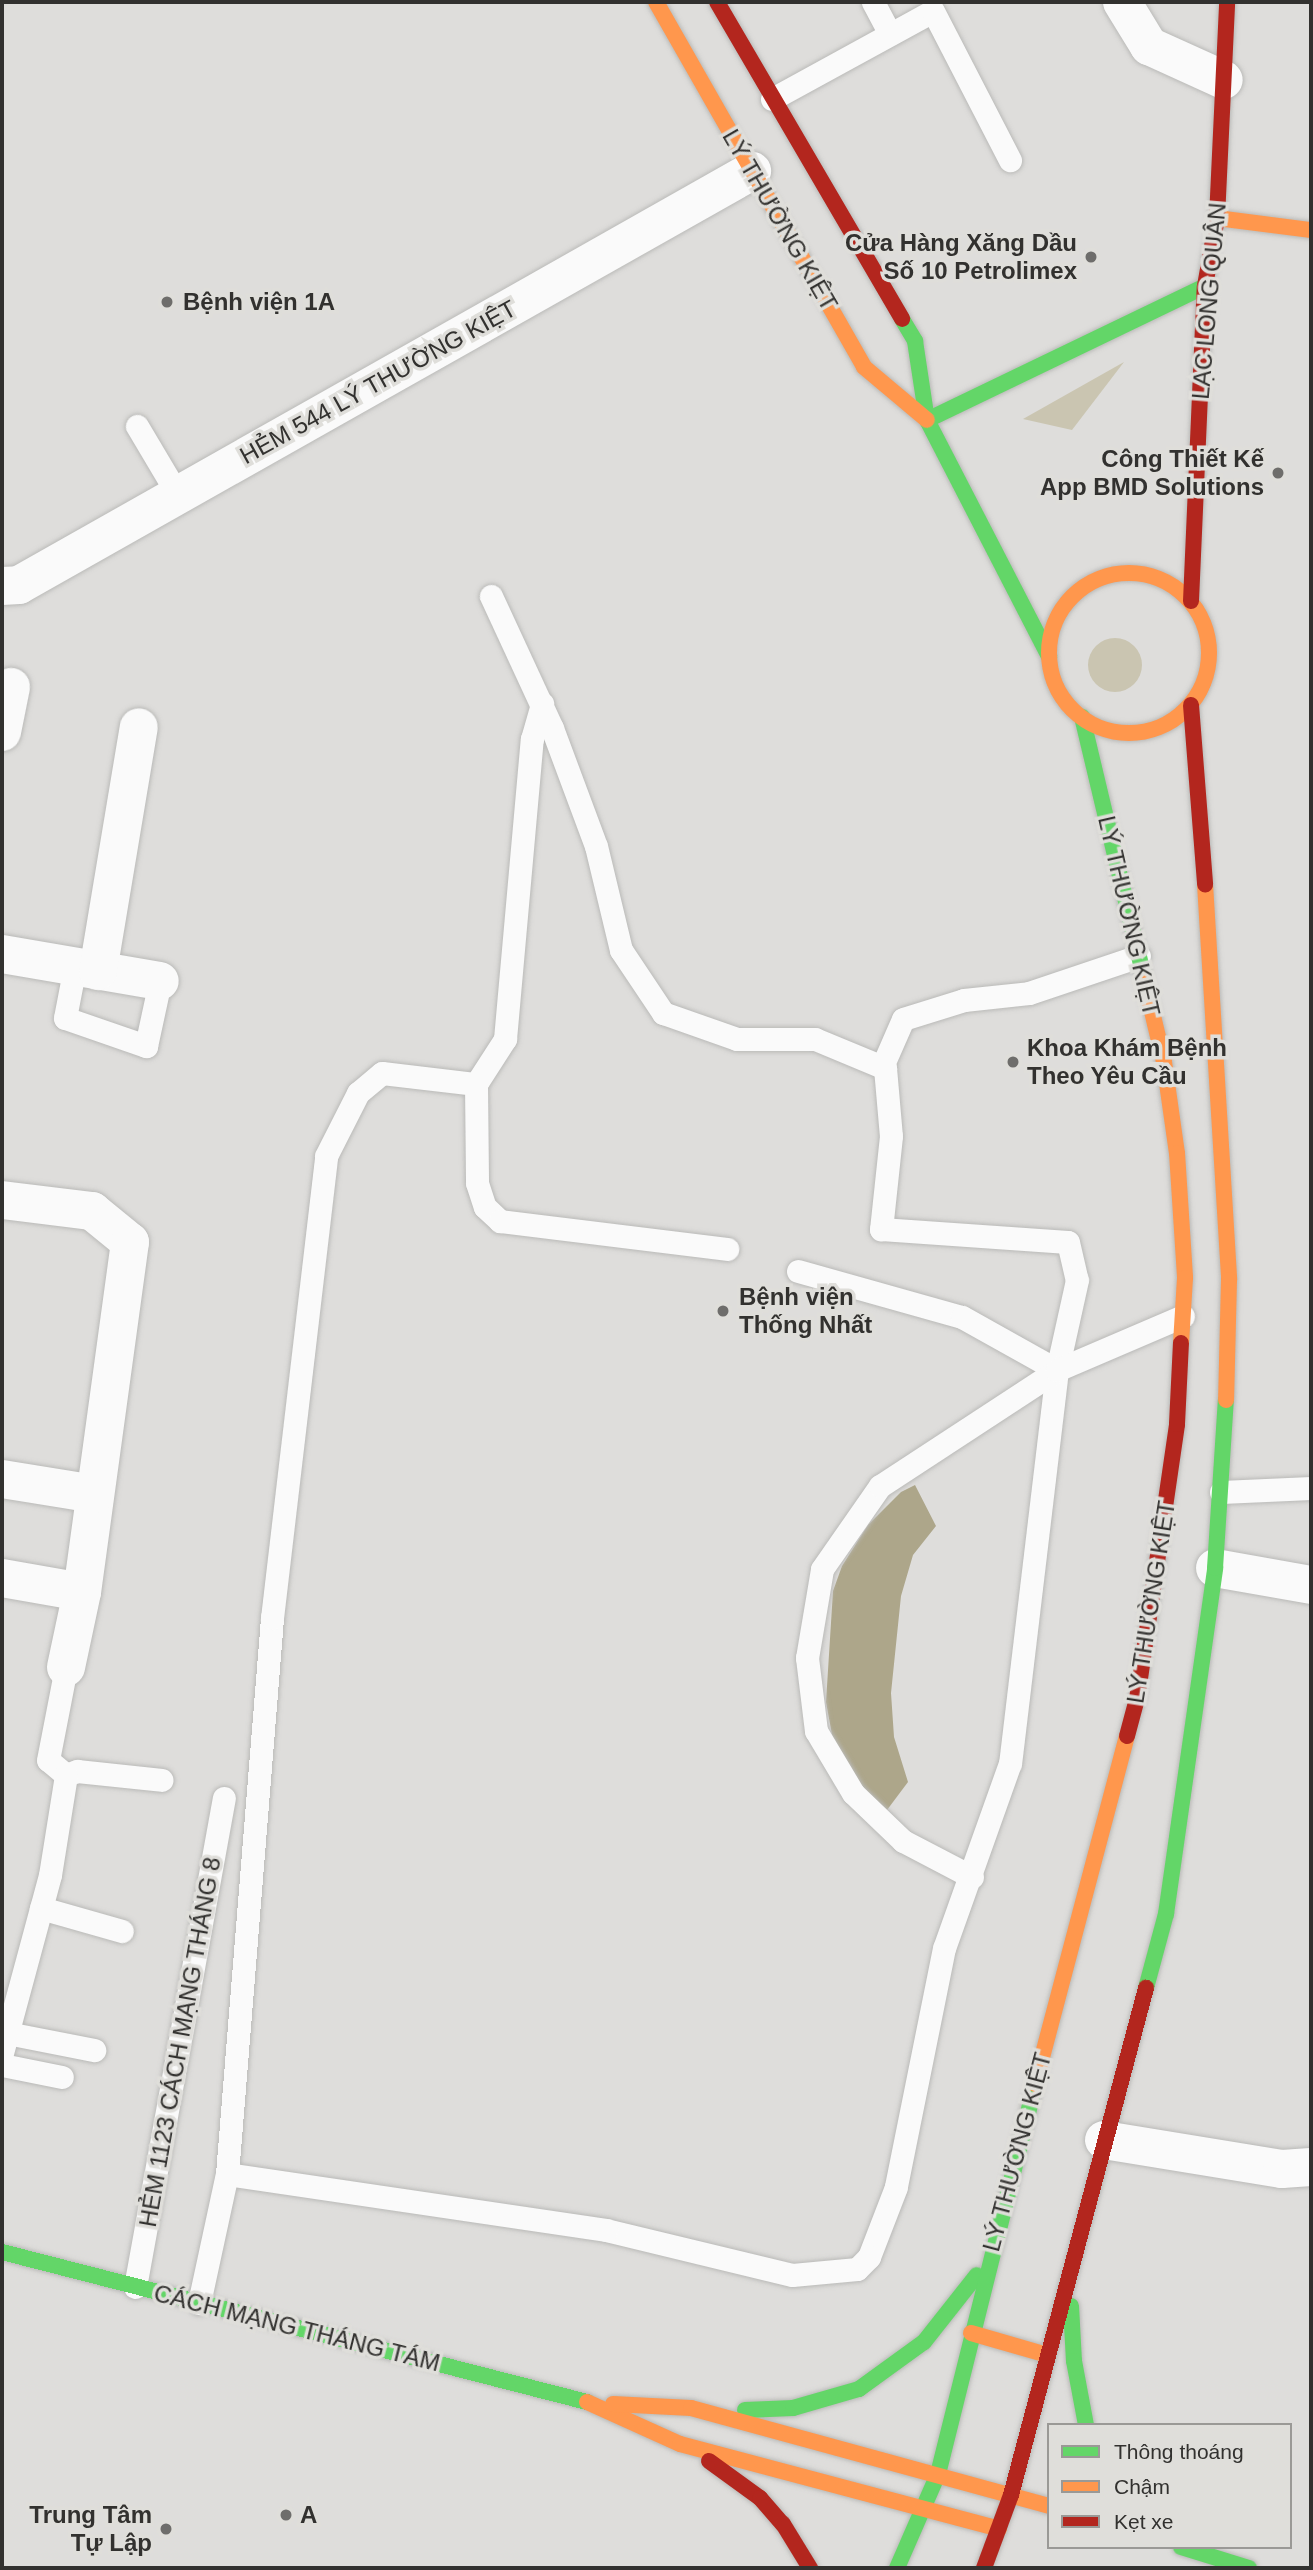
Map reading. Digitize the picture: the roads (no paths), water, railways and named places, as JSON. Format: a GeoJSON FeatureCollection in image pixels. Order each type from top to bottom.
{"type":"FeatureCollection","features":[{"type":"Feature","properties":{"kind":"main road","name":"LÝ THƯỜNG KIỆT"},"geometry":{"type":"LineString","coordinates":[[656,2],[864,367],[927,420]]}},
{"type":"Feature","properties":{"kind":"main road","name":"LÝ THƯỜNG KIỆT"},"geometry":{"type":"LineString","coordinates":[[717,2],[915,341],[927,420],[1049,656]]}},
{"type":"Feature","properties":{"kind":"main road","name":"LẠC LONG QUÂN"},"geometry":{"type":"LineString","coordinates":[[1191,601],[1205,286],[1217,218],[1227,2]]}},
{"type":"Feature","properties":{"kind":"main road"},"geometry":{"type":"LineString","coordinates":[[1217,218],[1311,230]]}},
{"type":"Feature","properties":{"kind":"main road"},"geometry":{"type":"LineString","coordinates":[[927,420],[1205,286]]}},
{"type":"Feature","properties":{"kind":"main road"},"geometry":{"type":"LineString","coordinates":[[1133,573],[1162,579],[1191,601],[1206,628],[1210,658],[1203,684],[1191,705],[1150,730],[1103,728],[1082,717],[1065,701],[1049,656],[1053,629],[1067,602],[1102,577],[1133,573]]}},
{"type":"Feature","properties":{"kind":"main road"},"geometry":{"type":"LineString","coordinates":[[984,2568],[1011,2495],[1166,1914],[1215,1568],[1221,1492],[1229,1280],[1224,1153],[1191,705]]}},
{"type":"Feature","properties":{"kind":"main road","name":"LÝ THƯỜNG KIỆT"},"geometry":{"type":"LineString","coordinates":[[897,2568],[925,2510],[938,2473],[988,2259],[1137,1699],[1162,1545],[1177,1424],[1183,1316],[1177,1153],[1164,1062],[1082,717]]}},
{"type":"Feature","properties":{"kind":"main road","name":"CÁCH MẠNG THÁNG TÁM"},"geometry":{"type":"LineString","coordinates":[[2,2252],[593,2403],[691,2409],[938,2473],[1047,2505]]}},
{"type":"Feature","properties":{"kind":"main road"},"geometry":{"type":"LineString","coordinates":[[1076,2254],[1073,2349],[1086,2423]]}},
{"type":"Feature","properties":{"kind":"main road"},"geometry":{"type":"LineString","coordinates":[[691,2409],[793,2408],[859,2389],[924,2342],[988,2259]]}},
{"type":"Feature","properties":{"kind":"main road"},"geometry":{"type":"LineString","coordinates":[[971,2333],[1047,2355]]}},
{"type":"Feature","properties":{"kind":"main road","name":"CÁCH MẠNG THÁNG TÁM"},"geometry":{"type":"LineString","coordinates":[[593,2403],[680,2444],[999,2529]]}},
{"type":"Feature","properties":{"kind":"main road"},"geometry":{"type":"LineString","coordinates":[[680,2444],[733,2475],[760,2498],[783,2524],[810,2568]]}},
{"type":"Feature","properties":{"kind":"main road"},"geometry":{"type":"LineString","coordinates":[[1187,2549],[1249,2568]]}},
{"type":"Feature","properties":{"kind":"main road"},"geometry":{"type":"LineString","coordinates":[[1213,2549],[1249,2568]]}},
{"type":"Feature","properties":{"kind":"main road"},"geometry":{"type":"LineString","coordinates":[[1240,2568],[1249,2568]]}},
{"type":"Feature","properties":{"kind":"street"},"geometry":{"type":"LineString","coordinates":[[1122,2],[1149,46],[1224,80]]}},
{"type":"Feature","properties":{"kind":"street","name":"HẺM 544 LÝ THƯỜNG KIỆT"},"geometry":{"type":"LineString","coordinates":[[2,586],[19,585],[752,171]]}},
{"type":"Feature","properties":{"kind":"street"},"geometry":{"type":"LineString","coordinates":[[2,732],[11,687]]}},
{"type":"Feature","properties":{"kind":"street"},"geometry":{"type":"LineString","coordinates":[[86,969],[139,727]]}},
{"type":"Feature","properties":{"kind":"street"},"geometry":{"type":"LineString","coordinates":[[2,954],[160,981]]}},
{"type":"Feature","properties":{"kind":"street"},"geometry":{"type":"LineString","coordinates":[[2,1200],[92,1211],[130,1242],[82,1592],[66,1667]]}},
{"type":"Feature","properties":{"kind":"street"},"geometry":{"type":"LineString","coordinates":[[2,1479],[95,1494]]}},
{"type":"Feature","properties":{"kind":"street"},"geometry":{"type":"LineString","coordinates":[[1215,1568],[1311,1585]]}},
{"type":"Feature","properties":{"kind":"street"},"geometry":{"type":"LineString","coordinates":[[2,1578],[82,1592]]}},
{"type":"Feature","properties":{"kind":"street"},"geometry":{"type":"LineString","coordinates":[[1104,2140],[1282,2169],[1311,2167]]}},
{"type":"Feature","properties":{"kind":"lane"},"geometry":{"type":"LineString","coordinates":[[873,2],[890,34]]}},
{"type":"Feature","properties":{"kind":"lane"},"geometry":{"type":"LineString","coordinates":[[772,99],[933,11],[1010,160]]}},
{"type":"Feature","properties":{"kind":"lane"},"geometry":{"type":"LineString","coordinates":[[137,426],[178,495]]}},
{"type":"Feature","properties":{"kind":"lane"},"geometry":{"type":"LineString","coordinates":[[491,596],[542,703],[596,846],[621,950],[663,1013],[737,1039],[815,1039],[882,1067]]}},
{"type":"Feature","properties":{"kind":"lane"},"geometry":{"type":"LineString","coordinates":[[542,703],[532,739],[505,1039],[476,1084],[477,1183],[485,1207],[500,1221],[727,1249]]}},
{"type":"Feature","properties":{"kind":"lane"},"geometry":{"type":"LineString","coordinates":[[227,2174],[606,2230],[792,2275],[839,2274],[857,2269],[877,2239],[896,2187],[944,1948],[972,1877],[1010,1763],[1057,1370],[1077,1280],[1069,1242],[881,1229],[891,1136],[882,1067],[903,1019],[964,1000],[1028,993],[1139,956]]}},
{"type":"Feature","properties":{"kind":"lane"},"geometry":{"type":"LineString","coordinates":[[86,969],[65,1018],[146,1046],[160,981]]}},
{"type":"Feature","properties":{"kind":"lane"},"geometry":{"type":"LineString","coordinates":[[199,2303],[227,2174],[272,1618],[326,1156],[358,1093],[382,1073],[476,1084]]}},
{"type":"Feature","properties":{"kind":"lane"},"geometry":{"type":"LineString","coordinates":[[798,1271],[962,1317],[1057,1370]]}},
{"type":"Feature","properties":{"kind":"lane"},"geometry":{"type":"LineString","coordinates":[[972,1877],[903,1841],[853,1793],[816,1731],[807,1658],[822,1569],[880,1486],[1057,1370],[1183,1316]]}},
{"type":"Feature","properties":{"kind":"lane"},"geometry":{"type":"LineString","coordinates":[[1221,1492],[1311,1488]]}},
{"type":"Feature","properties":{"kind":"lane"},"geometry":{"type":"LineString","coordinates":[[66,1667],[48,1760],[66,1775]]}},
{"type":"Feature","properties":{"kind":"lane"},"geometry":{"type":"LineString","coordinates":[[66,1775],[77,1771],[162,1780]]}},
{"type":"Feature","properties":{"kind":"lane"},"geometry":{"type":"LineString","coordinates":[[66,1775],[41,1909],[4,2043],[94,2050]]}},
{"type":"Feature","properties":{"kind":"lane","name":"HẺM 1123 CÁCH MẠNG THÁNG 8"},"geometry":{"type":"LineString","coordinates":[[135,2287],[224,1798]]}},
{"type":"Feature","properties":{"kind":"lane"},"geometry":{"type":"LineString","coordinates":[[41,1909],[122,1931]]}},
{"type":"Feature","properties":{"kind":"lane"},"geometry":{"type":"LineString","coordinates":[[2,2065],[62,2077]]}},
{"type":"Feature","properties":{"kind":"place","name":"Cửa Hàng Xăng Dầu Số 10 Petrolimex"},"geometry":{"type":"Point","coordinates":[1091,257]}},
{"type":"Feature","properties":{"kind":"place","name":"Bệnh viện 1A"},"geometry":{"type":"Point","coordinates":[167,302]}},
{"type":"Feature","properties":{"kind":"place","name":"Công Thiết Kế App BMD Solutions"},"geometry":{"type":"Point","coordinates":[1278,473]}},
{"type":"Feature","properties":{"kind":"place","name":"Khoa Khám Bệnh Theo Yêu Cầu"},"geometry":{"type":"Point","coordinates":[1013,1062]}},
{"type":"Feature","properties":{"kind":"place","name":"Bệnh viện Thống Nhất"},"geometry":{"type":"Point","coordinates":[723,1311]}},
{"type":"Feature","properties":{"kind":"place","name":"A"},"geometry":{"type":"Point","coordinates":[286,2515]}},
{"type":"Feature","properties":{"kind":"place","name":"Trung Tâm Tự Lập"},"geometry":{"type":"Point","coordinates":[166,2529]}}]}
